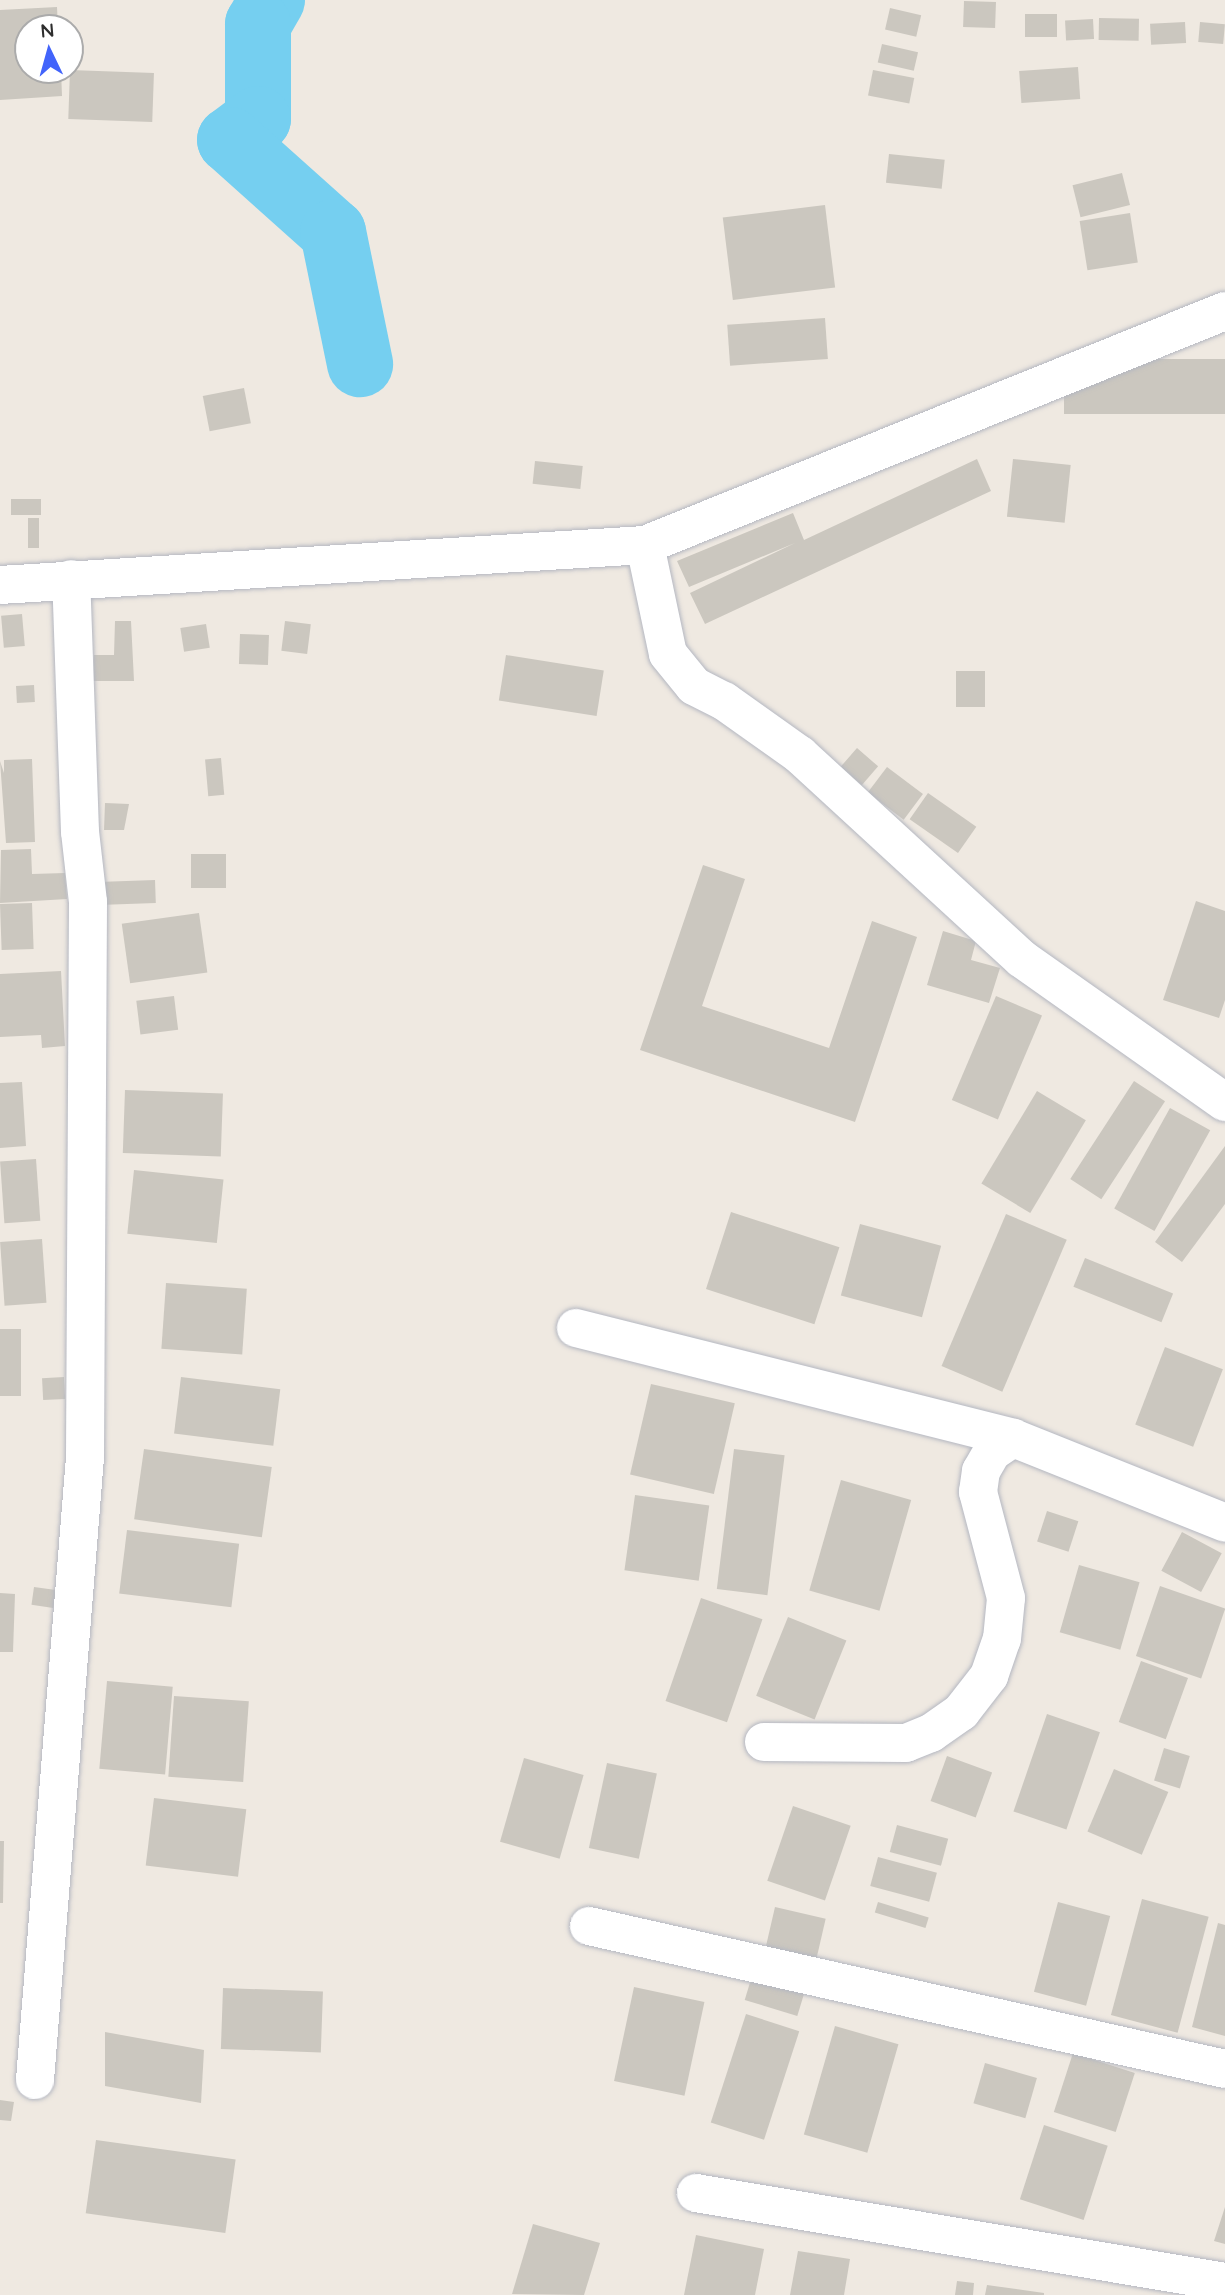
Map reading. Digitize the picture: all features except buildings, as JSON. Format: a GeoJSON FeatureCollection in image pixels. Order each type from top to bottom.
{"type":"FeatureCollection","features":[{"type":"Feature","properties":{"kind":"street"},"geometry":{"type":"LineString","coordinates":[[0,585],[645,545],[1225,311]]}},
{"type":"Feature","properties":{"kind":"street"},"geometry":{"type":"LineString","coordinates":[[645,545],[668,654],[694,686],[723,701],[800,755],[1022,959],[1225,1102]]}},
{"type":"Feature","properties":{"kind":"street"},"geometry":{"type":"LineString","coordinates":[[35,2080],[85,1457],[88,902],[79,832],[71,579]]}},
{"type":"Feature","properties":{"kind":"street"},"geometry":{"type":"LineString","coordinates":[[576,1328],[1013,1438],[1225,1523]]}},
{"type":"Feature","properties":{"kind":"street"},"geometry":{"type":"LineString","coordinates":[[764,1742],[906,1743],[931,1733],[961,1712],[989,1676],[1002,1639],[1006,1598],[978,1492],[981,1471],[992,1452],[1013,1438]]}},
{"type":"Feature","properties":{"kind":"street"},"geometry":{"type":"LineString","coordinates":[[589,1926],[1225,2069]]}},
{"type":"Feature","properties":{"kind":"street"},"geometry":{"type":"LineString","coordinates":[[696,2193],[1225,2282]]}},
{"type":"Feature","properties":{"kind":"waterway"},"geometry":{"type":"LineString","coordinates":[[272,0],[258,24],[258,119],[230,140],[333,232],[360,364]]}}]}
